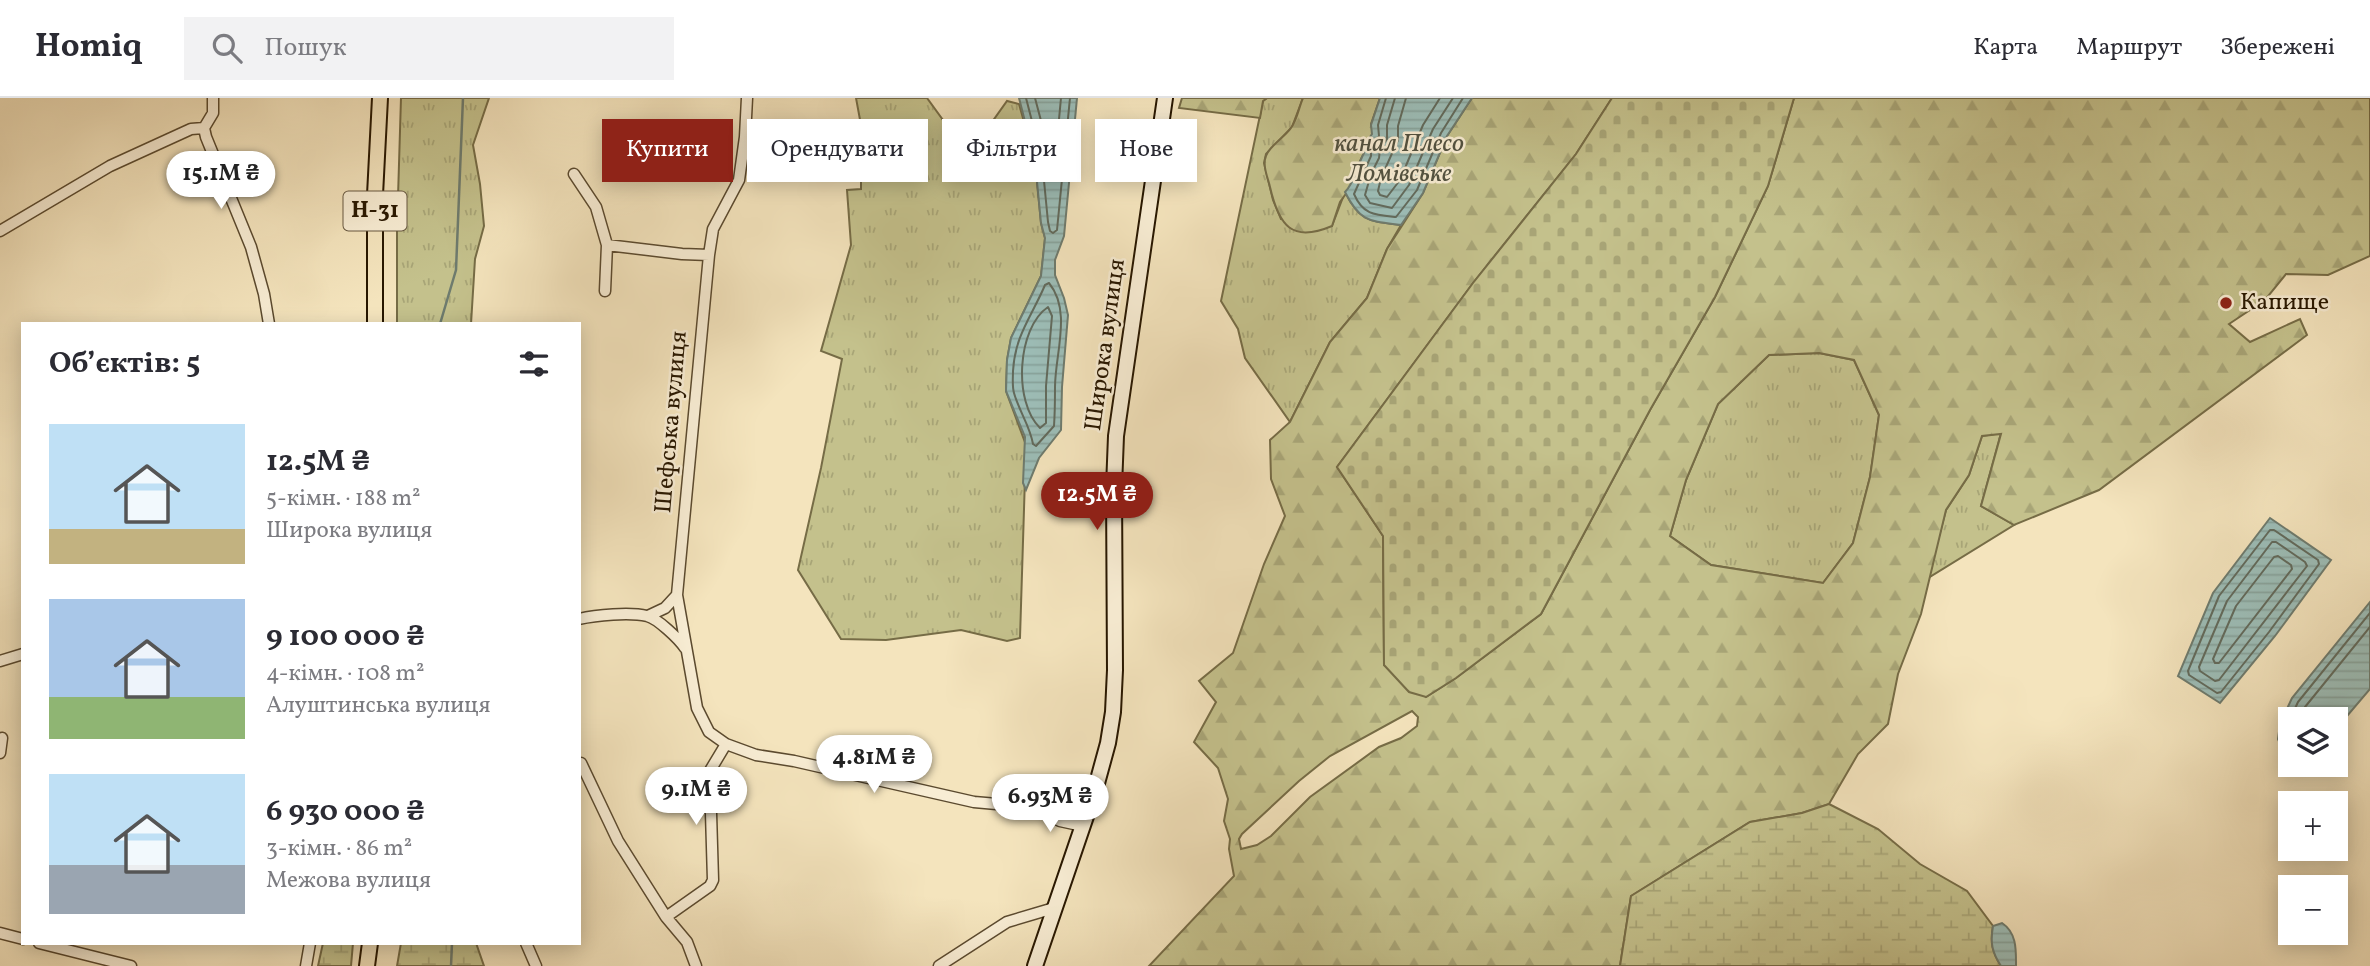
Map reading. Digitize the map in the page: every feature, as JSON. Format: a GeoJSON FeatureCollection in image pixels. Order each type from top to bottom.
{"type":"FeatureCollection","features":[{"type":"Feature","properties":{"kind":"main road","name":"Н-31"},"geometry":{"type":"LineString","coordinates":[[375,322],[375,195],[380,98]]}},
{"type":"Feature","properties":{"kind":"main road","name":"Широка вулиця"},"geometry":{"type":"LineString","coordinates":[[1035,966],[1085,820],[1108,743],[1113,712],[1116,436],[1165,98]]}},
{"type":"Feature","properties":{"kind":"main road"},"geometry":{"type":"LineString","coordinates":[[368,966],[370,945]]}},
{"type":"Feature","properties":{"kind":"street"},"geometry":{"type":"LineString","coordinates":[[213,98],[213,113],[204,128],[251,247],[264,293],[269,322]]}},
{"type":"Feature","properties":{"kind":"street","name":"Шефська вулиця"},"geometry":{"type":"LineString","coordinates":[[726,744],[709,732],[697,708],[677,595],[709,255],[713,229],[739,180],[747,98]]}},
{"type":"Feature","properties":{"kind":"street"},"geometry":{"type":"LineString","coordinates":[[0,231],[110,166],[191,129],[204,128]]}},
{"type":"Feature","properties":{"kind":"street"},"geometry":{"type":"LineString","coordinates":[[574,174],[596,207],[607,246],[605,291]]}},
{"type":"Feature","properties":{"kind":"street"},"geometry":{"type":"LineString","coordinates":[[607,246],[709,255]]}},
{"type":"Feature","properties":{"kind":"street"},"geometry":{"type":"LineString","coordinates":[[581,618],[604,614],[648,616],[665,608],[677,595]]}},
{"type":"Feature","properties":{"kind":"street"},"geometry":{"type":"LineString","coordinates":[[648,616],[679,640],[686,651]]}},
{"type":"Feature","properties":{"kind":"street"},"geometry":{"type":"LineString","coordinates":[[0,661],[21,655]]}},
{"type":"Feature","properties":{"kind":"street"},"geometry":{"type":"LineString","coordinates":[[0,753],[2,738]]}},
{"type":"Feature","properties":{"kind":"street"},"geometry":{"type":"LineString","coordinates":[[666,917],[710,886],[713,880],[715,874],[711,813],[703,788],[705,779],[726,744],[757,755],[974,802],[1070,807],[1085,820]]}},
{"type":"Feature","properties":{"kind":"street"},"geometry":{"type":"LineString","coordinates":[[581,765],[618,841],[666,917],[687,942],[695,966]]}},
{"type":"Feature","properties":{"kind":"street"},"geometry":{"type":"LineString","coordinates":[[1031,807],[1060,821],[1085,820]]}},
{"type":"Feature","properties":{"kind":"street"},"geometry":{"type":"LineString","coordinates":[[939,966],[1007,922],[1054,908]]}},
{"type":"Feature","properties":{"kind":"street"},"geometry":{"type":"LineString","coordinates":[[0,933],[21,938]]}},
{"type":"Feature","properties":{"kind":"street"},"geometry":{"type":"LineString","coordinates":[[47,945],[131,966]]}},
{"type":"Feature","properties":{"kind":"street"},"geometry":{"type":"LineString","coordinates":[[306,966],[310,945]]}},
{"type":"Feature","properties":{"kind":"street"},"geometry":{"type":"LineString","coordinates":[[527,945],[536,966]]}},
{"type":"Feature","properties":{"kind":"green space"},"geometry":{"type":"Polygon","coordinates":[[[401,98],[489,98],[473,145],[484,226],[475,259],[471,322],[397,322],[401,98]]]}},
{"type":"Feature","properties":{"kind":"green space"},"geometry":{"type":"Polygon","coordinates":[[[856,98],[927,98],[942,119],[942,182],[1037,182],[1045,238],[1041,276],[1011,338],[1007,360],[1006,391],[1026,445],[1020,638],[1007,641],[961,630],[886,640],[841,639],[798,570],[842,359],[821,351],[851,245],[847,190],[861,189],[861,182],[928,182],[928,119],[860,119],[856,98]]]}},
{"type":"Feature","properties":{"kind":"green space"},"geometry":{"type":"Polygon","coordinates":[[[1182,98],[1267,98],[1263,101],[1260,118],[1179,108],[1182,98]]]}},
{"type":"Feature","properties":{"kind":"green space"},"geometry":{"type":"Polygon","coordinates":[[[1267,98],[1303,98],[1292,127],[1266,154],[1264,163],[1273,200],[1281,219],[1332,226],[1345,192],[1361,215],[1373,221],[1401,225],[1387,249],[1367,298],[1330,342],[1290,422],[1245,358],[1238,329],[1221,301],[1263,101],[1267,98]]]}},
{"type":"Feature","properties":{"kind":"green space"},"geometry":{"type":"Polygon","coordinates":[[[1303,98],[1380,98],[1371,124],[1373,134],[1365,144],[1353,184],[1340,202],[1332,226],[1307,233],[1289,228],[1283,221],[1274,201],[1265,163],[1271,148],[1293,125],[1303,98]]]}},
{"type":"Feature","properties":{"kind":"green space"},"geometry":{"type":"Polygon","coordinates":[[[1472,98],[1612,98],[1576,154],[1473,283],[1337,467],[1383,536],[1384,665],[1426,697],[1456,678],[1541,614],[1650,410],[1715,297],[1768,186],[1794,98],[2370,98],[2370,256],[2328,275],[2286,274],[2265,300],[2229,324],[2250,342],[2300,319],[2307,335],[2099,490],[2014,525],[1981,506],[2001,434],[1982,436],[1969,475],[1946,510],[1921,614],[1898,674],[1888,724],[1858,754],[1829,804],[1802,813],[1750,822],[1631,896],[1620,966],[1149,966],[1234,876],[1230,839],[1224,821],[1228,799],[1218,768],[1194,742],[1216,702],[1199,681],[1233,653],[1264,564],[1285,516],[1271,479],[1270,440],[1290,422],[1330,342],[1367,298],[1387,249],[1423,193],[1447,136],[1472,98]],[[1819,353],[1769,355],[1718,404],[1686,480],[1670,536],[1711,565],[1823,583],[1853,543],[1870,477],[1879,415],[1854,360],[1819,353]],[[1412,711],[1330,756],[1299,781],[1242,834],[1239,839],[1241,849],[1257,845],[1271,836],[1310,797],[1379,747],[1401,738],[1417,726],[1418,717],[1412,711]]]}},
{"type":"Feature","properties":{"kind":"green space"},"geometry":{"type":"Polygon","coordinates":[[[1612,98],[1794,98],[1768,186],[1715,297],[1650,410],[1541,614],[1456,678],[1426,697],[1409,692],[1384,665],[1383,536],[1337,467],[1473,283],[1576,154],[1612,98]]]}},
{"type":"Feature","properties":{"kind":"green space"},"geometry":{"type":"Polygon","coordinates":[[[1007,101],[1019,104],[1023,119],[994,119],[1007,101]]]}},
{"type":"Feature","properties":{"kind":"green space"},"geometry":{"type":"Polygon","coordinates":[[[1819,353],[1854,360],[1879,415],[1870,477],[1853,543],[1823,583],[1711,565],[1670,536],[1686,480],[1718,404],[1769,355],[1819,353]]]}},
{"type":"Feature","properties":{"kind":"green space"},"geometry":{"type":"Polygon","coordinates":[[[2001,433],[1981,506],[2014,525],[1928,578],[1946,510],[1969,475],[1982,436],[2001,433]]]}},
{"type":"Feature","properties":{"kind":"green space"},"geometry":{"type":"Polygon","coordinates":[[[1829,804],[1878,829],[1920,864],[1967,891],[1993,926],[1992,947],[2001,966],[1620,966],[1631,896],[1750,822],[1802,813],[1829,804]]]}},
{"type":"Feature","properties":{"kind":"green space"},"geometry":{"type":"Polygon","coordinates":[[[323,945],[353,945],[351,966],[318,966],[323,945]]]}},
{"type":"Feature","properties":{"kind":"green space"},"geometry":{"type":"Polygon","coordinates":[[[401,945],[477,945],[484,966],[397,966],[401,945]]]}},
{"type":"Feature","properties":{"kind":"water"},"geometry":{"type":"Polygon","coordinates":[[[1019,98],[1077,98],[1075,119],[1024,119],[1019,98]]]}},
{"type":"Feature","properties":{"kind":"water","name":"канал Плесо Ломівське"},"geometry":{"type":"Polygon","coordinates":[[[1380,98],[1472,98],[1447,136],[1423,193],[1401,225],[1373,221],[1361,215],[1345,192],[1354,179],[1364,153],[1360,144],[1365,144],[1372,134],[1371,125],[1380,98]]]}},
{"type":"Feature","properties":{"kind":"water"},"geometry":{"type":"Polygon","coordinates":[[[1037,182],[1069,182],[1064,236],[1055,260],[1055,275],[1068,315],[1061,430],[1039,458],[1026,490],[1023,483],[1025,437],[1006,391],[1007,360],[1011,338],[1041,276],[1045,238],[1037,182]]]}},
{"type":"Feature","properties":{"kind":"water"},"geometry":{"type":"Polygon","coordinates":[[[2270,518],[2331,560],[2275,636],[2220,703],[2178,676],[2213,593],[2270,518]]]}},
{"type":"Feature","properties":{"kind":"water"},"geometry":{"type":"Polygon","coordinates":[[[2370,602],[2370,689],[2348,715],[2348,707],[2288,707],[2292,698],[2370,602]]]}},
{"type":"Feature","properties":{"kind":"water"},"geometry":{"type":"Polygon","coordinates":[[[2002,923],[2013,937],[2016,966],[2001,966],[1994,952],[1993,926],[2002,923]]]}},
{"type":"Feature","properties":{"kind":"waterway"},"geometry":{"type":"LineString","coordinates":[[441,322],[456,270],[463,98]]}},
{"type":"Feature","properties":{"kind":"waterway"},"geometry":{"type":"LineString","coordinates":[[451,966],[452,945]]}},
{"type":"Feature","properties":{"kind":"place","name":"Капище"},"geometry":{"type":"Point","coordinates":[2226,303]}}]}
